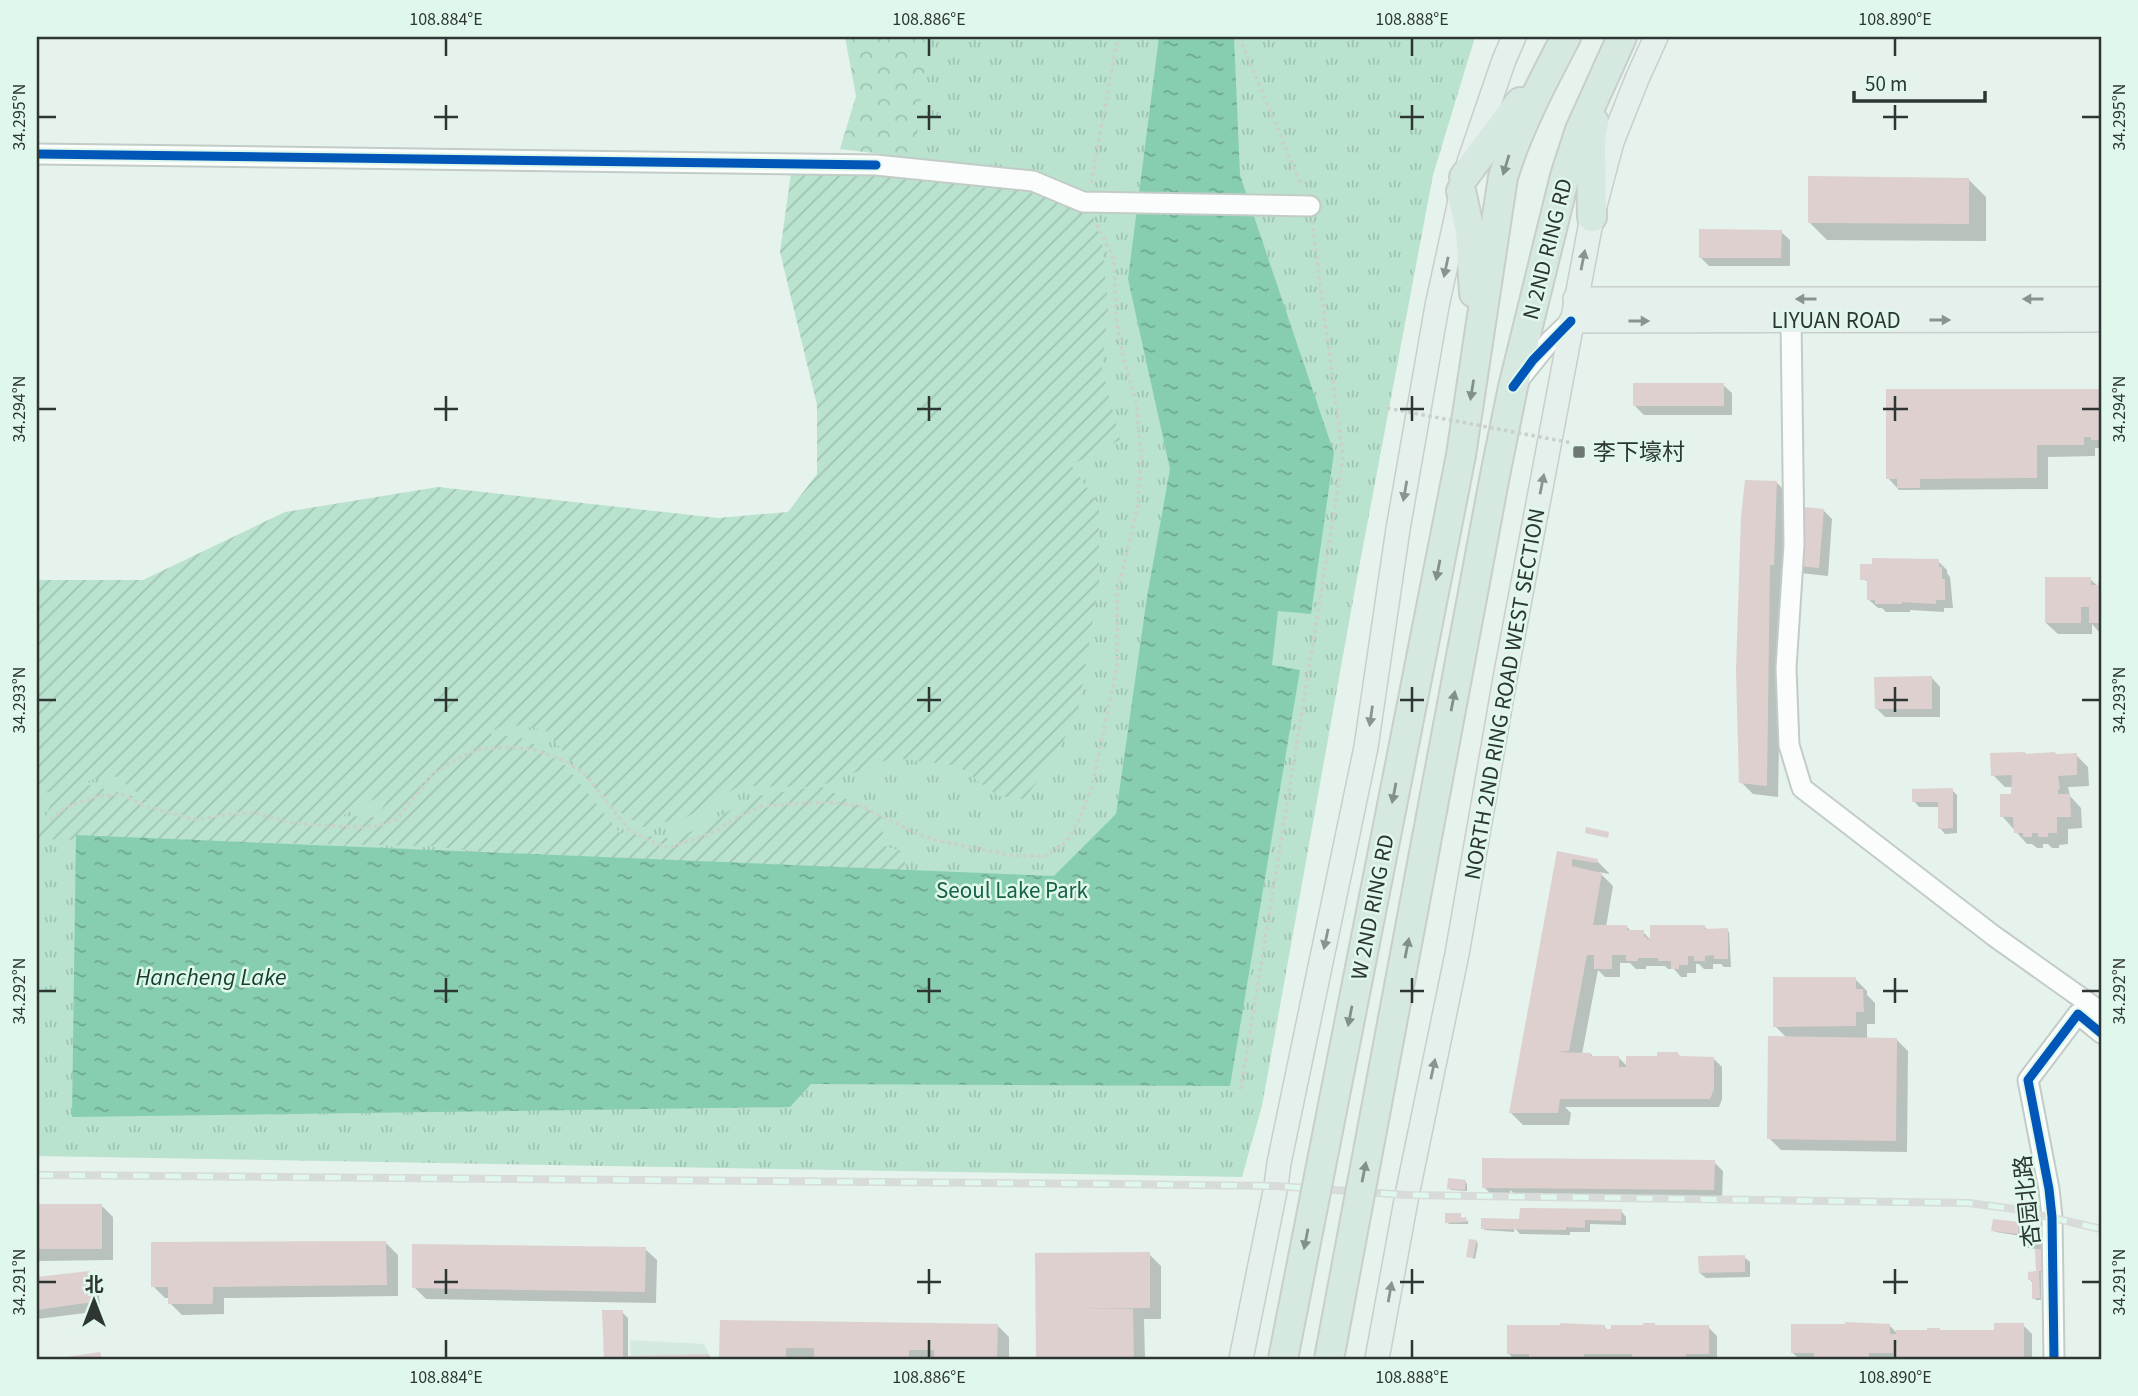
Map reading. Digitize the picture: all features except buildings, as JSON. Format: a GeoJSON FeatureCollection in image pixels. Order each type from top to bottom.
{"type":"FeatureCollection","features":[{"type":"Feature","properties":{"kind":"highway","name":"N 2ND RING RD"},"geometry":{"type":"LineString","coordinates":[[1496,470],[1513,387],[1564,176],[1580,130],[1622,37]]}},
{"type":"Feature","properties":{"kind":"highway"},"geometry":{"type":"LineString","coordinates":[[1479,342],[1470,231],[1463,184],[1563,43]]}},
{"type":"Feature","properties":{"kind":"highway","name":"N 2ND RING RD"},"geometry":{"type":"LineString","coordinates":[[1461,455],[1503,177],[1522,125],[1563,43]]}},
{"type":"Feature","properties":{"kind":"highway"},"geometry":{"type":"LineString","coordinates":[[1592,217],[1591,140],[1601,86]]}},
{"type":"Feature","properties":{"kind":"highway","name":"W 2ND RING RD"},"geometry":{"type":"LineString","coordinates":[[1283,1359],[1461,455]]}},
{"type":"Feature","properties":{"kind":"highway","name":"W 2ND RING RD"},"geometry":{"type":"LineString","coordinates":[[1329,1359],[1496,470]]}},
{"type":"Feature","properties":{"kind":"main road"},"geometry":{"type":"LineString","coordinates":[[1241,1359],[1366,747],[1400,516],[1437,306],[1463,184],[1514,37]]}},
{"type":"Feature","properties":{"kind":"main road","name":"NORTH 2ND RING ROAD WEST SECTION"},"geometry":{"type":"LineString","coordinates":[[1377,1359],[1406,1195],[1457,954],[1592,217],[1612,142],[1656,37]]}},
{"type":"Feature","properties":{"kind":"main road","name":"LIYUAN ROAD"},"geometry":{"type":"LineString","coordinates":[[1573,310],[2101,299]]}},
{"type":"Feature","properties":{"kind":"main road","name":"LIYUAN ROAD"},"geometry":{"type":"LineString","coordinates":[[1573,310],[1791,320],[2101,320]]}},
{"type":"Feature","properties":{"kind":"street"},"geometry":{"type":"LineString","coordinates":[[37,154],[876,165],[1033,181],[1092,202],[1310,206]]}},
{"type":"Feature","properties":{"kind":"street"},"geometry":{"type":"LineString","coordinates":[[1513,387],[1573,310]]}},
{"type":"Feature","properties":{"kind":"street"},"geometry":{"type":"LineString","coordinates":[[1791,320],[1794,545],[1786,668],[1789,745],[1802,788],[1994,936],[2101,1012]]}},
{"type":"Feature","properties":{"kind":"street","name":"杏园北路"},"geometry":{"type":"LineString","coordinates":[[2054,1359],[2052,1217],[2028,1080],[2078,1014],[2101,1033]]}},
{"type":"Feature","properties":{"kind":"path"},"geometry":{"type":"LineString","coordinates":[[51,820],[66,807],[99,796],[122,795],[145,806],[197,820],[229,814],[256,813],[288,822],[314,825],[378,826],[397,819],[433,774],[460,757],[480,749],[509,747],[535,750],[567,762],[587,776],[628,829],[669,848],[715,832],[732,820],[762,806],[827,802],[861,806],[936,840],[1014,856],[1045,856],[1066,842],[1079,822],[1091,790],[1117,667],[1117,594],[1138,505],[1141,466],[1136,400],[1123,358],[1116,317],[1114,259],[1099,227],[1092,202],[1093,178],[1118,37]]}},
{"type":"Feature","properties":{"kind":"path"},"geometry":{"type":"LineString","coordinates":[[1241,1089],[1343,457],[1310,206],[1242,44],[1242,37]]}},
{"type":"Feature","properties":{"kind":"path"},"geometry":{"type":"LineString","coordinates":[[1387,408],[1572,443]]}},
{"type":"Feature","properties":{"kind":"shaded area"},"geometry":{"type":"Polygon","coordinates":[[[630,1340],[704,1344],[711,1359],[631,1359],[630,1340]]]}},
{"type":"Feature","properties":{"kind":"green space"},"geometry":{"type":"Polygon","coordinates":[[[845,37],[1086,37],[1071,177],[840,149],[856,96],[845,37]]]}},
{"type":"Feature","properties":{"kind":"green space","name":"Seoul Lake Park"},"geometry":{"type":"Polygon","coordinates":[[[929,37],[1475,37],[1433,175],[1262,1106],[1242,1177],[37,1156],[37,744],[863,534],[929,37]]]}},
{"type":"Feature","properties":{"kind":"green space"},"geometry":{"type":"Polygon","coordinates":[[[793,159],[934,161],[1086,196],[1102,243],[1108,308],[1102,368],[1120,440],[1071,465],[1099,505],[1099,583],[1078,711],[1055,758],[1024,799],[998,796],[957,765],[892,758],[820,786],[882,817],[884,846],[905,852],[905,874],[617,868],[431,846],[37,839],[56,790],[37,795],[37,580],[143,580],[285,512],[438,487],[718,518],[788,512],[817,474],[817,405],[780,252],[793,159]],[[506,724],[487,733],[526,739],[565,765],[620,833],[677,839],[757,796],[813,787],[739,786],[687,817],[643,827],[609,805],[545,730],[506,724]],[[112,774],[82,783],[147,800],[112,774]],[[397,787],[344,815],[376,817],[397,787]]]}},
{"type":"Feature","properties":{"kind":"water","name":"Hancheng Lake"},"geometry":{"type":"Polygon","coordinates":[[[1159,37],[1234,37],[1240,175],[1334,453],[1311,614],[1278,611],[1272,665],[1300,670],[1230,1086],[811,1084],[790,1107],[72,1117],[76,835],[1054,876],[1116,814],[1147,597],[1170,469],[1128,279],[1159,37]]]}},
{"type":"Feature","properties":{"kind":"railway"},"geometry":{"type":"LineString","coordinates":[[37,1175],[1276,1186],[1407,1195],[1969,1203],[2014,1209],[2101,1229]]}},
{"type":"Feature","properties":{"kind":"cycle path"},"geometry":{"type":"LineString","coordinates":[[37,154],[876,165]]}},
{"type":"Feature","properties":{"kind":"cycle path"},"geometry":{"type":"LineString","coordinates":[[1513,387],[1533,360],[1571,321]]}},
{"type":"Feature","properties":{"kind":"cycle path"},"geometry":{"type":"LineString","coordinates":[[2054,1359],[2052,1217],[2028,1080],[2078,1014],[2101,1033]]}},
{"type":"Feature","properties":{"kind":"place","name":"李下壕村"},"geometry":{"type":"Point","coordinates":[1579,452]}}]}
